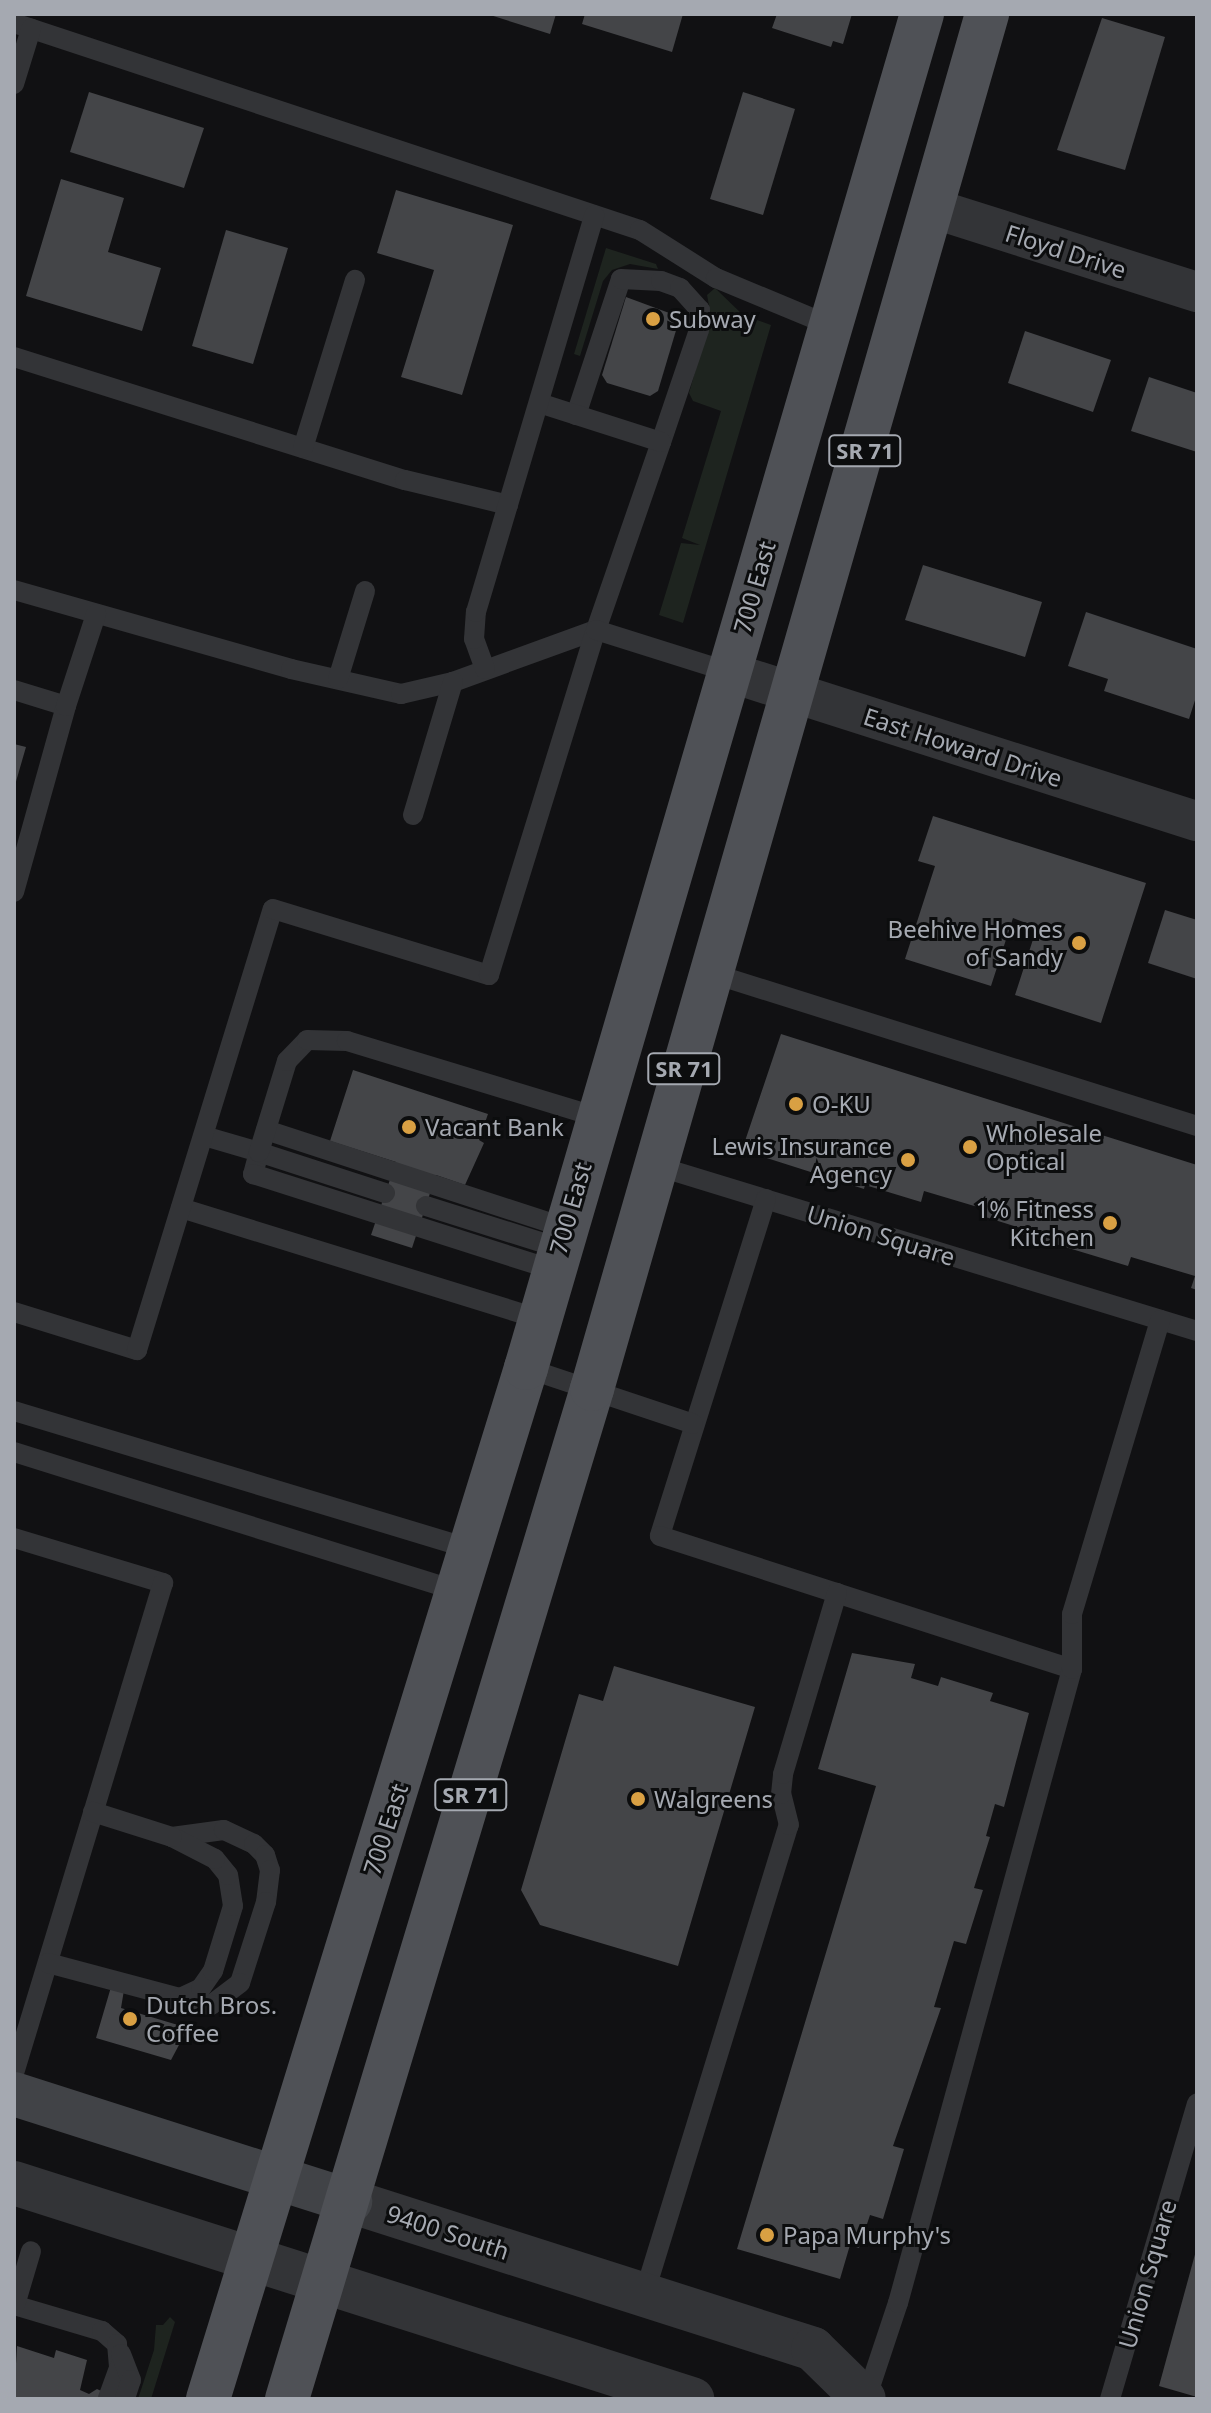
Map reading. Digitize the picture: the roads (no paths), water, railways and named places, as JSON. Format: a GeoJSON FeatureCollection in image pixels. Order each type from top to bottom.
{"type":"FeatureCollection","features":[{"type":"Feature","properties":{"kind":"main road","name":"700 East"},"geometry":{"type":"LineString","coordinates":[[208,2399],[526,1368],[922,14]]}},
{"type":"Feature","properties":{"kind":"main road","name":"SR 71"},"geometry":{"type":"LineString","coordinates":[[287,2399],[350,2201],[592,1389],[935,209],[987,14]]}},
{"type":"Feature","properties":{"kind":"main road","name":"9400 South"},"geometry":{"type":"LineString","coordinates":[[14,2094],[350,2201]]}},
{"type":"Feature","properties":{"kind":"street","name":"Floyd Drive"},"geometry":{"type":"LineString","coordinates":[[935,209],[1197,292]]}},
{"type":"Feature","properties":{"kind":"street","name":"East Howard Drive"},"geometry":{"type":"LineString","coordinates":[[729,672],[929,747],[1197,821]]}},
{"type":"Feature","properties":{"kind":"street"},"geometry":{"type":"LineString","coordinates":[[14,2183],[692,2399]]}},
{"type":"Feature","properties":{"kind":"street","name":"9400 South"},"geometry":{"type":"LineString","coordinates":[[350,2201],[813,2349],[865,2399]]}},
{"type":"Feature","properties":{"kind":"lane"},"geometry":{"type":"LineString","coordinates":[[14,84],[22,26],[640,230],[685,259],[759,298],[829,325]]}},
{"type":"Feature","properties":{"kind":"lane"},"geometry":{"type":"LineString","coordinates":[[485,669],[474,639],[476,612],[594,215]]}},
{"type":"Feature","properties":{"kind":"lane"},"geometry":{"type":"LineString","coordinates":[[673,285],[685,259]]}},
{"type":"Feature","properties":{"kind":"lane"},"geometry":{"type":"LineString","coordinates":[[14,1312],[137,1350],[273,909],[489,975],[596,630],[699,330],[700,310],[673,285],[621,279],[576,415]]}},
{"type":"Feature","properties":{"kind":"lane"},"geometry":{"type":"LineString","coordinates":[[303,448],[355,280]]}},
{"type":"Feature","properties":{"kind":"lane"},"geometry":{"type":"LineString","coordinates":[[14,357],[303,448],[508,505]]}},
{"type":"Feature","properties":{"kind":"lane"},"geometry":{"type":"LineString","coordinates":[[539,403],[661,442]]}},
{"type":"Feature","properties":{"kind":"lane"},"geometry":{"type":"LineString","coordinates":[[14,590],[401,694],[453,682],[596,630],[729,672]]}},
{"type":"Feature","properties":{"kind":"lane"},"geometry":{"type":"LineString","coordinates":[[338,679],[365,591]]}},
{"type":"Feature","properties":{"kind":"lane"},"geometry":{"type":"LineString","coordinates":[[14,892],[66,706],[96,614]]}},
{"type":"Feature","properties":{"kind":"lane"},"geometry":{"type":"LineString","coordinates":[[413,815],[453,682]]}},
{"type":"Feature","properties":{"kind":"lane"},"geometry":{"type":"LineString","coordinates":[[14,690],[66,706]]}},
{"type":"Feature","properties":{"kind":"lane"},"geometry":{"type":"LineString","coordinates":[[711,973],[1197,1126]]}},
{"type":"Feature","properties":{"kind":"lane"},"geometry":{"type":"LineString","coordinates":[[559,1249],[253,1174],[259,1152],[287,1061],[307,1040],[347,1041],[597,1117]]}},
{"type":"Feature","properties":{"kind":"lane"},"geometry":{"type":"LineString","coordinates":[[266,1130],[559,1249]]}},
{"type":"Feature","properties":{"kind":"lane"},"geometry":{"type":"LineString","coordinates":[[204,1136],[385,1193]]}},
{"type":"Feature","properties":{"kind":"lane","name":"Union Square"},"geometry":{"type":"LineString","coordinates":[[657,1166],[1197,1331]]}},
{"type":"Feature","properties":{"kind":"lane"},"geometry":{"type":"LineString","coordinates":[[766,1199],[660,1536],[1072,1669]]}},
{"type":"Feature","properties":{"kind":"lane"},"geometry":{"type":"LineString","coordinates":[[426,1206],[559,1249]]}},
{"type":"Feature","properties":{"kind":"lane"},"geometry":{"type":"LineString","coordinates":[[181,1208],[540,1319]]}},
{"type":"Feature","properties":{"kind":"lane"},"geometry":{"type":"LineString","coordinates":[[865,2399],[898,2303],[1072,1669],[1072,1614],[1160,1320]]}},
{"type":"Feature","properties":{"kind":"lane"},"geometry":{"type":"LineString","coordinates":[[526,1368],[693,1424]]}},
{"type":"Feature","properties":{"kind":"lane"},"geometry":{"type":"LineString","coordinates":[[14,1411],[470,1549]]}},
{"type":"Feature","properties":{"kind":"lane"},"geometry":{"type":"LineString","coordinates":[[14,1452],[458,1591]]}},
{"type":"Feature","properties":{"kind":"lane"},"geometry":{"type":"LineString","coordinates":[[14,1538],[163,1583],[14,2073]]}},
{"type":"Feature","properties":{"kind":"lane"},"geometry":{"type":"LineString","coordinates":[[644,2295],[789,1825],[781,1794],[783,1774],[837,1593]]}},
{"type":"Feature","properties":{"kind":"lane"},"geometry":{"type":"LineString","coordinates":[[93,1812],[172,1837],[215,1859],[234,1890],[213,1971],[201,1988],[166,1998]]}},
{"type":"Feature","properties":{"kind":"lane"},"geometry":{"type":"LineString","coordinates":[[48,1963],[166,1998],[211,2005],[240,1983],[266,1902],[270,1870],[265,1855],[254,1844],[224,1830],[172,1837]]}},
{"type":"Feature","properties":{"kind":"lane","name":"Union Square"},"geometry":{"type":"LineString","coordinates":[[1110,2399],[1197,2104]]}},
{"type":"Feature","properties":{"kind":"lane"},"geometry":{"type":"LineString","coordinates":[[31,2251],[14,2305],[102,2331],[121,2354],[128,2390]]}},
{"type":"Feature","properties":{"kind":"lane"},"geometry":{"type":"LineString","coordinates":[[108,2399],[121,2354]]}},
{"type":"Feature","properties":{"kind":"place","name":"Subway"},"geometry":{"type":"Point","coordinates":[653,319]}},
{"type":"Feature","properties":{"kind":"place","name":"Beehive Homes of Sandy"},"geometry":{"type":"Point","coordinates":[1079,943]}},
{"type":"Feature","properties":{"kind":"place","name":"O-KU"},"geometry":{"type":"Point","coordinates":[796,1104]}},
{"type":"Feature","properties":{"kind":"place","name":"Vacant Bank"},"geometry":{"type":"Point","coordinates":[409,1127]}},
{"type":"Feature","properties":{"kind":"place","name":"Wholesale Optical"},"geometry":{"type":"Point","coordinates":[970,1147]}},
{"type":"Feature","properties":{"kind":"place","name":"Lewis Insurance Agency"},"geometry":{"type":"Point","coordinates":[908,1160]}},
{"type":"Feature","properties":{"kind":"place","name":"1% Fitness Kitchen"},"geometry":{"type":"Point","coordinates":[1110,1223]}},
{"type":"Feature","properties":{"kind":"place","name":"Walgreens"},"geometry":{"type":"Point","coordinates":[638,1799]}},
{"type":"Feature","properties":{"kind":"place","name":"Dutch Bros. Coffee"},"geometry":{"type":"Point","coordinates":[130,2019]}},
{"type":"Feature","properties":{"kind":"place","name":"Papa Murphy's"},"geometry":{"type":"Point","coordinates":[767,2235]}}]}
